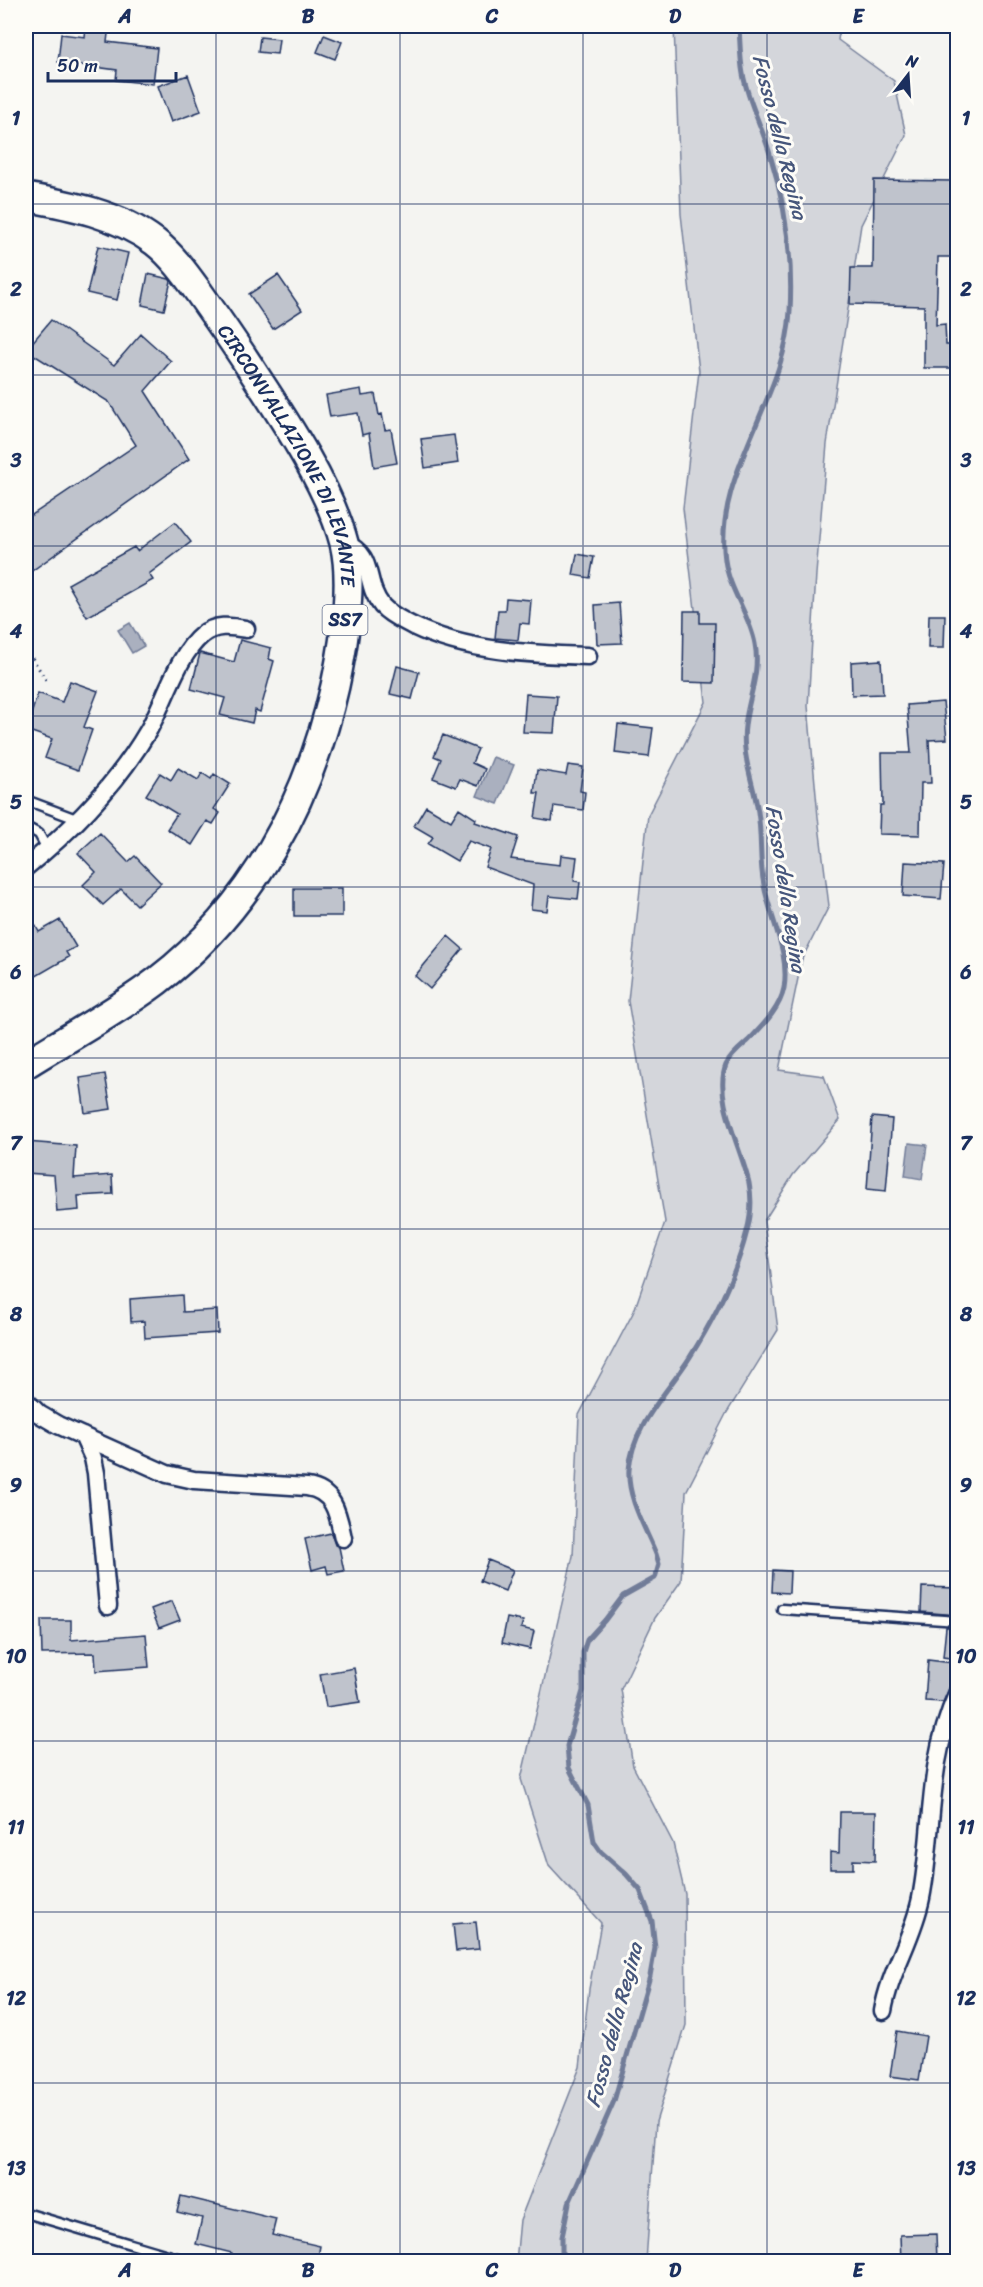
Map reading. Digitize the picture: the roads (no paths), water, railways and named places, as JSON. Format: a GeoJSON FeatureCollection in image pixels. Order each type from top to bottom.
{"type":"FeatureCollection","features":[{"type":"Feature","properties":{"kind":"main road","name":"CIRCONVALLAZIONE DI LEVANTE"},"geometry":{"type":"LineString","coordinates":[[26,197],[85,210],[112,219],[149,238],[174,260],[222,325],[283,419],[323,490],[344,543],[348,585],[341,652],[334,690],[314,758],[278,843],[255,879],[228,913],[178,965],[142,992],[26,1064]]}},
{"type":"Feature","properties":{"kind":"street"},"geometry":{"type":"LineString","coordinates":[[344,543],[353,546],[363,556],[372,588],[383,607],[418,628],[446,639],[493,649],[529,654],[588,656]]}},
{"type":"Feature","properties":{"kind":"street"},"geometry":{"type":"LineString","coordinates":[[26,867],[79,820],[106,789],[137,747],[159,710],[182,661],[196,640],[215,628],[227,626],[246,628]]}},
{"type":"Feature","properties":{"kind":"street"},"geometry":{"type":"LineString","coordinates":[[26,1401],[45,1418],[152,1468],[181,1478],[315,1489],[326,1494],[335,1506],[344,1538]]}},
{"type":"Feature","properties":{"kind":"street"},"geometry":{"type":"LineString","coordinates":[[83,1436],[93,1458],[96,1473],[108,1606]]}},
{"type":"Feature","properties":{"kind":"street"},"geometry":{"type":"LineString","coordinates":[[884,2011],[891,1976],[920,1902],[937,1760],[957,1692]]}},
{"type":"Feature","properties":{"kind":"lane"},"geometry":{"type":"LineString","coordinates":[[26,800],[79,820]]}},
{"type":"Feature","properties":{"kind":"lane"},"geometry":{"type":"LineString","coordinates":[[26,828],[39,834],[47,849]]}},
{"type":"Feature","properties":{"kind":"lane"},"geometry":{"type":"LineString","coordinates":[[782,1609],[957,1621]]}},
{"type":"Feature","properties":{"kind":"lane"},"geometry":{"type":"LineString","coordinates":[[26,2212],[191,2262]]}},
{"type":"Feature","properties":{"kind":"water"},"geometry":{"type":"Polygon","coordinates":[[[130,623],[144,646],[132,653],[118,630],[130,623]]]}},
{"type":"Feature","properties":{"kind":"water"},"geometry":{"type":"Polygon","coordinates":[[[493,757],[514,765],[498,804],[477,796],[493,757]]]}},
{"type":"Feature","properties":{"kind":"water"},"geometry":{"type":"Polygon","coordinates":[[[909,1143],[927,1145],[922,1179],[905,1176],[909,1143]]]}},
{"type":"Feature","properties":{"kind":"waterway","name":"Fosso della Regina"},"geometry":{"type":"LineString","coordinates":[[562,2262],[562,2237],[569,2203],[614,2101],[650,1976],[655,1948],[652,1921],[640,1890],[601,1852],[594,1842],[588,1805],[569,1768],[567,1746],[583,1691],[583,1652],[587,1640],[623,1596],[655,1578],[659,1564],[638,1513],[629,1481],[632,1454],[652,1410],[690,1357],[707,1327],[723,1296],[742,1247],[749,1219],[750,1189],[726,1108],[723,1078],[730,1058],[770,1017],[779,1003],[784,988],[782,949],[764,885],[758,812],[745,749],[745,722],[756,671],[755,644],[749,623],[727,571],[724,528],[739,466],[765,405],[786,343],[791,291],[789,251],[783,210],[769,151],[745,84],[739,26]]}}]}
